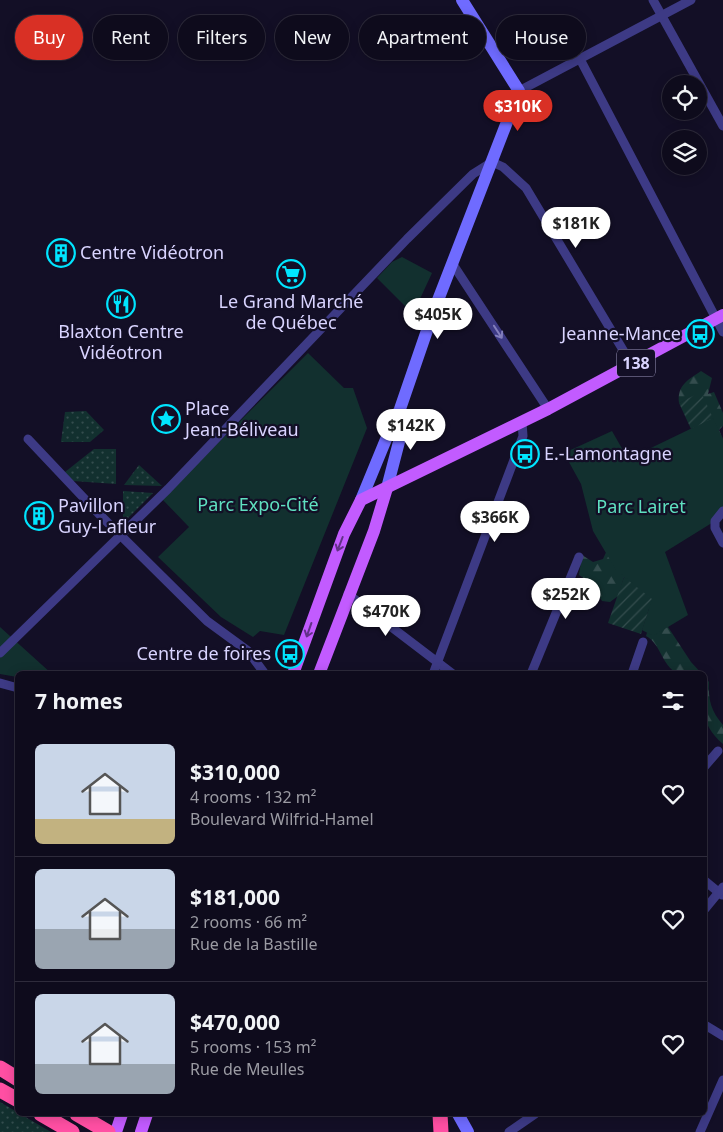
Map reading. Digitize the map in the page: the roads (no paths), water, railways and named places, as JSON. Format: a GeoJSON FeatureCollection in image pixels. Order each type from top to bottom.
{"type":"FeatureCollection","features":[{"type":"Feature","properties":{"kind":"highway"},"geometry":{"type":"LineString","coordinates":[[0,1068],[15,1077]]}},
{"type":"Feature","properties":{"kind":"highway"},"geometry":{"type":"LineString","coordinates":[[0,1090],[15,1098]]}},
{"type":"Feature","properties":{"kind":"highway"},"geometry":{"type":"LineString","coordinates":[[44,1116],[72,1132]]}},
{"type":"Feature","properties":{"kind":"highway"},"geometry":{"type":"LineString","coordinates":[[440,1116],[441,1132]]}},
{"type":"Feature","properties":{"kind":"highway"},"geometry":{"type":"LineString","coordinates":[[82,1117],[108,1132]]}},
{"type":"Feature","properties":{"kind":"main road","name":"138"},"geometry":{"type":"LineString","coordinates":[[361,500],[548,409],[719,317]]}},
{"type":"Feature","properties":{"kind":"main road"},"geometry":{"type":"LineString","coordinates":[[320,671],[348,594],[374,531],[387,488]]}},
{"type":"Feature","properties":{"kind":"main road"},"geometry":{"type":"LineString","coordinates":[[294,671],[344,534],[361,500]]}},
{"type":"Feature","properties":{"kind":"main road"},"geometry":{"type":"LineString","coordinates":[[116,1132],[121,1116]]}},
{"type":"Feature","properties":{"kind":"main road"},"geometry":{"type":"LineString","coordinates":[[141,1132],[146,1116]]}},
{"type":"Feature","properties":{"kind":"street"},"geometry":{"type":"LineString","coordinates":[[462,0],[519,92]]}},
{"type":"Feature","properties":{"kind":"street"},"geometry":{"type":"LineString","coordinates":[[652,0],[723,126]]}},
{"type":"Feature","properties":{"kind":"street"},"geometry":{"type":"LineString","coordinates":[[586,56],[691,0]]}},
{"type":"Feature","properties":{"kind":"street"},"geometry":{"type":"LineString","coordinates":[[361,500],[400,410],[414,363],[519,92],[578,60]]}},
{"type":"Feature","properties":{"kind":"street"},"geometry":{"type":"LineString","coordinates":[[581,60],[719,317],[723,332]]}},
{"type":"Feature","properties":{"kind":"street"},"geometry":{"type":"LineString","coordinates":[[492,162],[502,167],[526,188],[632,365]]}},
{"type":"Feature","properties":{"kind":"street"},"geometry":{"type":"LineString","coordinates":[[0,654],[120,534],[168,489],[307,346],[407,239],[473,174],[492,162]]}},
{"type":"Feature","properties":{"kind":"street"},"geometry":{"type":"LineString","coordinates":[[452,263],[548,409]]}},
{"type":"Feature","properties":{"kind":"street"},"geometry":{"type":"LineString","coordinates":[[387,488],[400,438],[400,410]]}},
{"type":"Feature","properties":{"kind":"street"},"geometry":{"type":"LineString","coordinates":[[435,671],[523,436],[522,422]]}},
{"type":"Feature","properties":{"kind":"street"},"geometry":{"type":"LineString","coordinates":[[28,439],[207,621],[248,651],[263,671]]}},
{"type":"Feature","properties":{"kind":"street"},"geometry":{"type":"LineString","coordinates":[[723,510],[714,521],[715,528],[723,543]]}},
{"type":"Feature","properties":{"kind":"street"},"geometry":{"type":"LineString","coordinates":[[532,671],[580,557]]}},
{"type":"Feature","properties":{"kind":"street"},"geometry":{"type":"LineString","coordinates":[[348,594],[449,671]]}},
{"type":"Feature","properties":{"kind":"street"},"geometry":{"type":"LineString","coordinates":[[633,671],[643,642]]}},
{"type":"Feature","properties":{"kind":"street"},"geometry":{"type":"LineString","coordinates":[[0,683],[15,687]]}},
{"type":"Feature","properties":{"kind":"street"},"geometry":{"type":"LineString","coordinates":[[707,764],[718,751]]}},
{"type":"Feature","properties":{"kind":"street"},"geometry":{"type":"LineString","coordinates":[[707,882],[721,892],[707,907]]}},
{"type":"Feature","properties":{"kind":"street"},"geometry":{"type":"LineString","coordinates":[[707,1026],[723,1036]]}},
{"type":"Feature","properties":{"kind":"street"},"geometry":{"type":"LineString","coordinates":[[700,1132],[723,1080]]}},
{"type":"Feature","properties":{"kind":"street"},"geometry":{"type":"LineString","coordinates":[[459,1116],[468,1132]]}},
{"type":"Feature","properties":{"kind":"street"},"geometry":{"type":"LineString","coordinates":[[509,1132],[532,1116]]}},
{"type":"Feature","properties":{"kind":"place","name":"Centre Vidéotron"},"geometry":{"type":"Point","coordinates":[61,253]}},
{"type":"Feature","properties":{"kind":"place","name":"Le Grand Marché de Québec"},"geometry":{"type":"Point","coordinates":[291,274]}},
{"type":"Feature","properties":{"kind":"place","name":"Blaxton Centre Vidéotron"},"geometry":{"type":"Point","coordinates":[121,304]}},
{"type":"Feature","properties":{"kind":"place","name":"Jeanne-Mance"},"geometry":{"type":"Point","coordinates":[700,334]}},
{"type":"Feature","properties":{"kind":"place","name":"Place Jean-Béliveau"},"geometry":{"type":"Point","coordinates":[166,419]}},
{"type":"Feature","properties":{"kind":"place","name":"E.-Lamontagne"},"geometry":{"type":"Point","coordinates":[525,454]}},
{"type":"Feature","properties":{"kind":"place","name":"Pavillon Guy-Lafleur"},"geometry":{"type":"Point","coordinates":[39,516]}},
{"type":"Feature","properties":{"kind":"place","name":"Centre de foires"},"geometry":{"type":"Point","coordinates":[290,654]}},
{"type":"Feature","properties":{"kind":"park label","name":"Parc Expo-Cité"},"geometry":{"type":"Point","coordinates":[258,505]}},
{"type":"Feature","properties":{"kind":"park label","name":"Parc Lairet"},"geometry":{"type":"Point","coordinates":[641,507]}}]}
